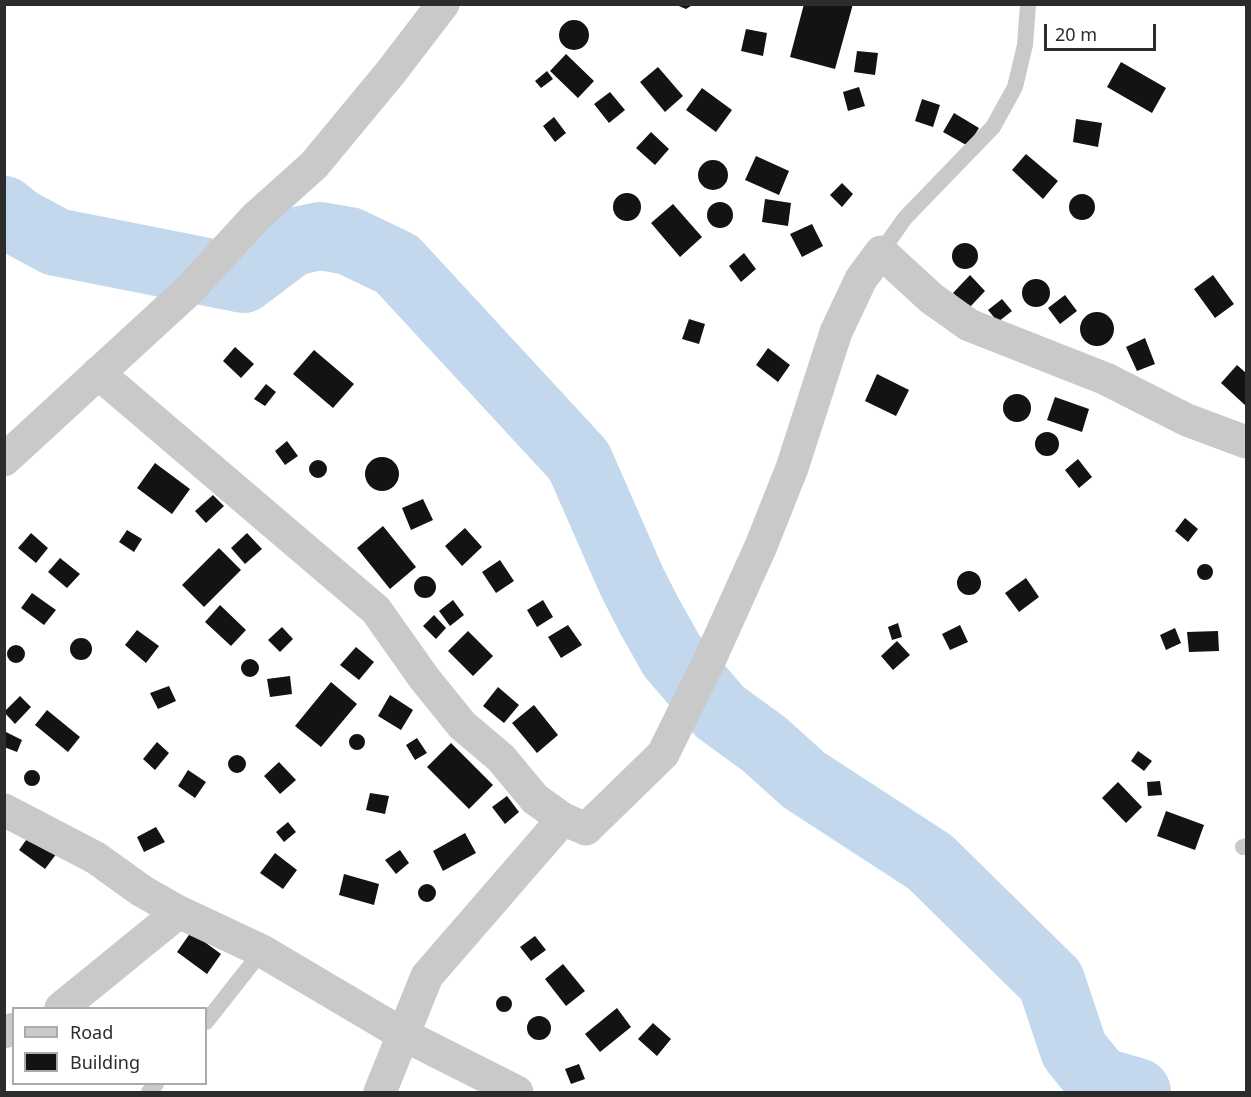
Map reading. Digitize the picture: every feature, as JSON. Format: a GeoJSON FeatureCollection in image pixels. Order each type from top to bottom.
{"type":"FeatureCollection","features":[{"type":"Feature","properties":{"kind":"street"},"geometry":{"type":"LineString","coordinates":[[4,460],[189,290],[256,217],[314,165],[391,72],[443,4]]}},
{"type":"Feature","properties":{"kind":"street"},"geometry":{"type":"LineString","coordinates":[[98,373],[376,610],[424,678],[462,725],[501,758],[535,799],[563,819],[586,829],[663,754],[710,659],[761,546],[792,468],[836,332],[861,279],[881,252],[932,298],[969,325],[1106,379],[1187,420],[1246,442]]}},
{"type":"Feature","properties":{"kind":"street"},"geometry":{"type":"LineString","coordinates":[[4,810],[96,858],[142,891],[179,912],[262,951],[404,1035],[517,1092]]}},
{"type":"Feature","properties":{"kind":"street"},"geometry":{"type":"LineString","coordinates":[[381,1092],[427,976],[563,819]]}},
{"type":"Feature","properties":{"kind":"street"},"geometry":{"type":"LineString","coordinates":[[62,1007],[179,912]]}},
{"type":"Feature","properties":{"kind":"lane"},"geometry":{"type":"LineString","coordinates":[[881,252],[905,218],[993,127],[1015,87],[1025,45],[1028,4]]}},
{"type":"Feature","properties":{"kind":"lane"},"geometry":{"type":"LineString","coordinates":[[207,1021],[262,951]]}},
{"type":"Feature","properties":{"kind":"building"},"geometry":{"type":"Polygon","coordinates":[[[674,4],[694,4],[686,9],[674,4]]]}},
{"type":"Feature","properties":{"kind":"building"},"geometry":{"type":"Polygon","coordinates":[[[804,4],[853,4],[835,69],[790,57],[804,4]]]}},
{"type":"Feature","properties":{"kind":"building"},"geometry":{"type":"Polygon","coordinates":[[[574,20],[584,25],[589,35],[584,45],[574,50],[564,45],[559,35],[564,25],[574,20]]]}},
{"type":"Feature","properties":{"kind":"building"},"geometry":{"type":"Polygon","coordinates":[[[746,29],[767,33],[763,56],[741,51],[746,29]]]}},
{"type":"Feature","properties":{"kind":"building"},"geometry":{"type":"Polygon","coordinates":[[[857,51],[878,53],[875,75],[854,72],[857,51]]]}},
{"type":"Feature","properties":{"kind":"building"},"geometry":{"type":"Polygon","coordinates":[[[566,54],[594,81],[578,98],[550,71],[566,54]]]}},
{"type":"Feature","properties":{"kind":"building"},"geometry":{"type":"Polygon","coordinates":[[[1121,62],[1166,88],[1152,113],[1107,87],[1121,62]]]}},
{"type":"Feature","properties":{"kind":"building"},"geometry":{"type":"Polygon","coordinates":[[[658,67],[683,96],[665,112],[640,82],[658,67]]]}},
{"type":"Feature","properties":{"kind":"building"},"geometry":{"type":"Polygon","coordinates":[[[547,71],[553,79],[541,88],[535,81],[547,71]]]}},
{"type":"Feature","properties":{"kind":"building"},"geometry":{"type":"Polygon","coordinates":[[[859,87],[865,106],[848,111],[843,92],[859,87]]]}},
{"type":"Feature","properties":{"kind":"building"},"geometry":{"type":"Polygon","coordinates":[[[702,88],[732,110],[716,132],[686,110],[702,88]]]}},
{"type":"Feature","properties":{"kind":"building"},"geometry":{"type":"Polygon","coordinates":[[[610,92],[625,110],[609,123],[594,104],[610,92]]]}},
{"type":"Feature","properties":{"kind":"building"},"geometry":{"type":"Polygon","coordinates":[[[922,99],[940,105],[933,127],[915,121],[922,99]]]}},
{"type":"Feature","properties":{"kind":"building"},"geometry":{"type":"Polygon","coordinates":[[[954,113],[979,128],[968,146],[943,132],[954,113]]]}},
{"type":"Feature","properties":{"kind":"building"},"geometry":{"type":"Polygon","coordinates":[[[554,117],[566,133],[555,142],[543,126],[554,117]]]}},
{"type":"Feature","properties":{"kind":"building"},"geometry":{"type":"Polygon","coordinates":[[[1076,119],[1102,123],[1098,147],[1073,142],[1076,119]]]}},
{"type":"Feature","properties":{"kind":"building"},"geometry":{"type":"Polygon","coordinates":[[[651,132],[669,149],[655,165],[636,148],[651,132]]]}},
{"type":"Feature","properties":{"kind":"building"},"geometry":{"type":"Polygon","coordinates":[[[1026,154],[1058,181],[1043,199],[1012,170],[1026,154]]]}},
{"type":"Feature","properties":{"kind":"building"},"geometry":{"type":"Polygon","coordinates":[[[756,156],[789,171],[779,195],[745,180],[756,156]]]}},
{"type":"Feature","properties":{"kind":"building"},"geometry":{"type":"Polygon","coordinates":[[[713,160],[724,164],[728,175],[724,186],[713,190],[702,186],[698,175],[702,164],[713,160]]]}},
{"type":"Feature","properties":{"kind":"building"},"geometry":{"type":"Polygon","coordinates":[[[842,183],[853,194],[842,207],[830,195],[842,183]]]}},
{"type":"Feature","properties":{"kind":"building"},"geometry":{"type":"Polygon","coordinates":[[[627,193],[637,197],[641,207],[637,217],[627,221],[617,217],[613,207],[617,197],[627,193]]]}},
{"type":"Feature","properties":{"kind":"building"},"geometry":{"type":"Polygon","coordinates":[[[1082,194],[1091,198],[1095,207],[1091,216],[1082,220],[1073,216],[1069,207],[1073,198],[1082,194]]]}},
{"type":"Feature","properties":{"kind":"building"},"geometry":{"type":"Polygon","coordinates":[[[765,199],[791,203],[788,226],[762,222],[765,199]]]}},
{"type":"Feature","properties":{"kind":"building"},"geometry":{"type":"Polygon","coordinates":[[[720,202],[729,206],[733,215],[729,224],[720,228],[711,224],[707,215],[711,206],[720,202]]]}},
{"type":"Feature","properties":{"kind":"building"},"geometry":{"type":"Polygon","coordinates":[[[673,204],[702,237],[680,257],[651,223],[673,204]]]}},
{"type":"Feature","properties":{"kind":"building"},"geometry":{"type":"Polygon","coordinates":[[[812,224],[823,246],[802,257],[790,234],[812,224]]]}},
{"type":"Feature","properties":{"kind":"building"},"geometry":{"type":"Polygon","coordinates":[[[965,243],[974,247],[978,256],[974,265],[965,269],[956,265],[952,256],[956,247],[965,243]]]}},
{"type":"Feature","properties":{"kind":"building"},"geometry":{"type":"Polygon","coordinates":[[[744,253],[756,269],[741,282],[729,266],[744,253]]]}},
{"type":"Feature","properties":{"kind":"building"},"geometry":{"type":"Polygon","coordinates":[[[970,275],[985,291],[969,308],[953,293],[970,275]]]}},
{"type":"Feature","properties":{"kind":"building"},"geometry":{"type":"Polygon","coordinates":[[[1213,275],[1234,304],[1215,318],[1194,289],[1213,275]]]}},
{"type":"Feature","properties":{"kind":"building"},"geometry":{"type":"Polygon","coordinates":[[[1036,279],[1046,283],[1050,293],[1046,303],[1036,307],[1026,303],[1022,293],[1026,283],[1036,279]]]}},
{"type":"Feature","properties":{"kind":"building"},"geometry":{"type":"Polygon","coordinates":[[[1065,295],[1077,311],[1060,324],[1048,308],[1065,295]]]}},
{"type":"Feature","properties":{"kind":"building"},"geometry":{"type":"Polygon","coordinates":[[[1002,299],[1012,311],[998,322],[988,310],[1002,299]]]}},
{"type":"Feature","properties":{"kind":"building"},"geometry":{"type":"Polygon","coordinates":[[[1097,312],[1109,317],[1114,329],[1109,341],[1097,346],[1085,341],[1080,329],[1085,317],[1097,312]]]}},
{"type":"Feature","properties":{"kind":"building"},"geometry":{"type":"Polygon","coordinates":[[[689,319],[705,324],[699,344],[682,339],[689,319]]]}},
{"type":"Feature","properties":{"kind":"building"},"geometry":{"type":"Polygon","coordinates":[[[1145,338],[1155,364],[1137,371],[1126,347],[1145,338]]]}},
{"type":"Feature","properties":{"kind":"building"},"geometry":{"type":"Polygon","coordinates":[[[235,347],[254,364],[241,378],[223,361],[235,347]]]}},
{"type":"Feature","properties":{"kind":"building"},"geometry":{"type":"Polygon","coordinates":[[[768,348],[790,365],[778,382],[756,365],[768,348]]]}},
{"type":"Feature","properties":{"kind":"building"},"geometry":{"type":"Polygon","coordinates":[[[314,350],[354,384],[333,408],[293,374],[314,350]]]}},
{"type":"Feature","properties":{"kind":"building"},"geometry":{"type":"Polygon","coordinates":[[[1237,365],[1246,373],[1246,406],[1221,383],[1237,365]]]}},
{"type":"Feature","properties":{"kind":"building"},"geometry":{"type":"Polygon","coordinates":[[[877,374],[909,390],[896,416],[865,401],[877,374]]]}},
{"type":"Feature","properties":{"kind":"building"},"geometry":{"type":"Polygon","coordinates":[[[266,384],[276,392],[265,406],[254,399],[266,384]]]}},
{"type":"Feature","properties":{"kind":"building"},"geometry":{"type":"Polygon","coordinates":[[[1017,394],[1027,398],[1031,408],[1027,418],[1017,422],[1007,418],[1003,408],[1007,398],[1017,394]]]}},
{"type":"Feature","properties":{"kind":"building"},"geometry":{"type":"Polygon","coordinates":[[[1055,397],[1089,409],[1082,432],[1047,420],[1055,397]]]}},
{"type":"Feature","properties":{"kind":"building"},"geometry":{"type":"Polygon","coordinates":[[[1047,432],[1052,433],[1058,439],[1058,449],[1052,455],[1047,456],[1042,455],[1036,449],[1035,444],[1036,439],[1042,433],[1047,432]]]}},
{"type":"Feature","properties":{"kind":"building"},"geometry":{"type":"Polygon","coordinates":[[[287,441],[298,456],[285,465],[275,451],[287,441]]]}},
{"type":"Feature","properties":{"kind":"building"},"geometry":{"type":"Polygon","coordinates":[[[382,457],[394,462],[399,474],[394,486],[382,491],[370,486],[365,474],[370,462],[382,457]]]}},
{"type":"Feature","properties":{"kind":"building"},"geometry":{"type":"Polygon","coordinates":[[[1078,459],[1092,477],[1079,488],[1065,470],[1078,459]]]}},
{"type":"Feature","properties":{"kind":"building"},"geometry":{"type":"Polygon","coordinates":[[[314,460],[322,460],[327,465],[325,476],[314,478],[309,473],[309,465],[314,460]]]}},
{"type":"Feature","properties":{"kind":"building"},"geometry":{"type":"Polygon","coordinates":[[[155,463],[190,489],[172,514],[137,488],[155,463]]]}},
{"type":"Feature","properties":{"kind":"building"},"geometry":{"type":"Polygon","coordinates":[[[213,495],[224,506],[206,523],[195,511],[213,495]]]}},
{"type":"Feature","properties":{"kind":"building"},"geometry":{"type":"Polygon","coordinates":[[[423,499],[433,520],[411,530],[402,508],[423,499]]]}},
{"type":"Feature","properties":{"kind":"building"},"geometry":{"type":"Polygon","coordinates":[[[1185,518],[1198,529],[1188,542],[1175,531],[1185,518]]]}},
{"type":"Feature","properties":{"kind":"building"},"geometry":{"type":"Polygon","coordinates":[[[383,526],[416,567],[390,589],[357,548],[383,526]]]}},
{"type":"Feature","properties":{"kind":"building"},"geometry":{"type":"Polygon","coordinates":[[[465,528],[482,547],[462,566],[445,546],[465,528]]]}},
{"type":"Feature","properties":{"kind":"building"},"geometry":{"type":"Polygon","coordinates":[[[127,530],[142,539],[134,552],[119,542],[127,530]]]}},
{"type":"Feature","properties":{"kind":"building"},"geometry":{"type":"Polygon","coordinates":[[[31,533],[48,548],[36,563],[18,548],[31,533]]]}},
{"type":"Feature","properties":{"kind":"building"},"geometry":{"type":"Polygon","coordinates":[[[247,533],[262,549],[245,564],[231,548],[247,533]]]}},
{"type":"Feature","properties":{"kind":"building"},"geometry":{"type":"Polygon","coordinates":[[[219,548],[241,570],[204,607],[182,585],[219,548]]]}},
{"type":"Feature","properties":{"kind":"building"},"geometry":{"type":"Polygon","coordinates":[[[60,558],[80,574],[67,588],[48,572],[60,558]]]}},
{"type":"Feature","properties":{"kind":"building"},"geometry":{"type":"Polygon","coordinates":[[[500,560],[514,581],[496,593],[482,572],[500,560]]]}},
{"type":"Feature","properties":{"kind":"building"},"geometry":{"type":"Polygon","coordinates":[[[1205,564],[1213,572],[1205,580],[1197,572],[1205,564]]]}},
{"type":"Feature","properties":{"kind":"building"},"geometry":{"type":"Polygon","coordinates":[[[969,571],[977,575],[981,583],[977,591],[969,595],[961,591],[957,583],[961,575],[969,571]]]}},
{"type":"Feature","properties":{"kind":"building"},"geometry":{"type":"Polygon","coordinates":[[[425,576],[433,579],[436,587],[433,595],[425,598],[417,595],[414,587],[417,579],[425,576]]]}},
{"type":"Feature","properties":{"kind":"building"},"geometry":{"type":"Polygon","coordinates":[[[1026,578],[1039,597],[1019,612],[1005,593],[1026,578]]]}},
{"type":"Feature","properties":{"kind":"building"},"geometry":{"type":"Polygon","coordinates":[[[32,593],[56,610],[44,625],[21,608],[32,593]]]}},
{"type":"Feature","properties":{"kind":"building"},"geometry":{"type":"Polygon","coordinates":[[[453,600],[464,615],[450,626],[439,611],[453,600]]]}},
{"type":"Feature","properties":{"kind":"building"},"geometry":{"type":"Polygon","coordinates":[[[543,600],[553,617],[537,627],[527,610],[543,600]]]}},
{"type":"Feature","properties":{"kind":"building"},"geometry":{"type":"Polygon","coordinates":[[[220,605],[246,630],[231,646],[205,622],[220,605]]]}},
{"type":"Feature","properties":{"kind":"building"},"geometry":{"type":"Polygon","coordinates":[[[434,615],[446,628],[436,639],[423,626],[434,615]]]}},
{"type":"Feature","properties":{"kind":"building"},"geometry":{"type":"Polygon","coordinates":[[[898,623],[902,637],[892,640],[888,627],[898,623]]]}},
{"type":"Feature","properties":{"kind":"building"},"geometry":{"type":"Polygon","coordinates":[[[568,625],[582,645],[561,658],[548,637],[568,625]]]}},
{"type":"Feature","properties":{"kind":"building"},"geometry":{"type":"Polygon","coordinates":[[[960,625],[968,642],[950,650],[942,634],[960,625]]]}},
{"type":"Feature","properties":{"kind":"building"},"geometry":{"type":"Polygon","coordinates":[[[282,627],[293,639],[280,652],[268,640],[282,627]]]}},
{"type":"Feature","properties":{"kind":"building"},"geometry":{"type":"Polygon","coordinates":[[[1175,628],[1181,643],[1166,650],[1160,635],[1175,628]]]}},
{"type":"Feature","properties":{"kind":"building"},"geometry":{"type":"Polygon","coordinates":[[[137,630],[159,646],[146,663],[125,645],[137,630]]]}},
{"type":"Feature","properties":{"kind":"building"},"geometry":{"type":"Polygon","coordinates":[[[468,631],[493,656],[473,676],[448,651],[468,631]]]}},
{"type":"Feature","properties":{"kind":"building"},"geometry":{"type":"Polygon","coordinates":[[[1218,631],[1219,651],[1189,652],[1187,632],[1218,631]]]}},
{"type":"Feature","properties":{"kind":"building"},"geometry":{"type":"Polygon","coordinates":[[[81,638],[89,641],[92,649],[89,657],[81,660],[73,657],[70,649],[73,641],[81,638]]]}},
{"type":"Feature","properties":{"kind":"building"},"geometry":{"type":"Polygon","coordinates":[[[897,641],[910,655],[893,670],[881,656],[897,641]]]}},
{"type":"Feature","properties":{"kind":"building"},"geometry":{"type":"Polygon","coordinates":[[[16,645],[22,648],[25,654],[22,660],[16,663],[10,660],[7,654],[10,648],[16,645]]]}},
{"type":"Feature","properties":{"kind":"building"},"geometry":{"type":"Polygon","coordinates":[[[356,647],[374,662],[359,680],[340,665],[356,647]]]}},
{"type":"Feature","properties":{"kind":"building"},"geometry":{"type":"Polygon","coordinates":[[[250,659],[256,662],[259,668],[256,674],[250,677],[244,674],[241,668],[244,662],[250,659]]]}},
{"type":"Feature","properties":{"kind":"building"},"geometry":{"type":"Polygon","coordinates":[[[290,676],[292,694],[270,697],[267,679],[290,676]]]}},
{"type":"Feature","properties":{"kind":"building"},"geometry":{"type":"Polygon","coordinates":[[[331,682],[357,704],[321,747],[295,726],[331,682]]]}},
{"type":"Feature","properties":{"kind":"building"},"geometry":{"type":"Polygon","coordinates":[[[169,686],[176,701],[158,709],[150,693],[169,686]]]}},
{"type":"Feature","properties":{"kind":"building"},"geometry":{"type":"Polygon","coordinates":[[[498,687],[519,705],[504,723],[483,706],[498,687]]]}},
{"type":"Feature","properties":{"kind":"building"},"geometry":{"type":"Polygon","coordinates":[[[390,695],[413,710],[401,730],[378,716],[390,695]]]}},
{"type":"Feature","properties":{"kind":"building"},"geometry":{"type":"Polygon","coordinates":[[[20,696],[31,707],[15,724],[4,712],[20,696]]]}},
{"type":"Feature","properties":{"kind":"building"},"geometry":{"type":"Polygon","coordinates":[[[534,705],[558,735],[537,753],[512,723],[534,705]]]}},
{"type":"Feature","properties":{"kind":"building"},"geometry":{"type":"Polygon","coordinates":[[[47,710],[80,737],[68,752],[35,725],[47,710]]]}},
{"type":"Feature","properties":{"kind":"building"},"geometry":{"type":"Polygon","coordinates":[[[4,731],[22,740],[17,752],[4,747],[4,731]]]}},
{"type":"Feature","properties":{"kind":"building"},"geometry":{"type":"Polygon","coordinates":[[[357,734],[363,736],[365,742],[363,748],[357,750],[351,748],[349,742],[351,736],[357,734]]]}},
{"type":"Feature","properties":{"kind":"building"},"geometry":{"type":"Polygon","coordinates":[[[417,738],[427,753],[415,760],[406,745],[417,738]]]}},
{"type":"Feature","properties":{"kind":"building"},"geometry":{"type":"Polygon","coordinates":[[[157,742],[169,753],[155,770],[143,759],[157,742]]]}},
{"type":"Feature","properties":{"kind":"building"},"geometry":{"type":"Polygon","coordinates":[[[451,743],[493,785],[469,809],[427,767],[451,743]]]}},
{"type":"Feature","properties":{"kind":"building"},"geometry":{"type":"Polygon","coordinates":[[[1138,751],[1152,761],[1144,771],[1131,761],[1138,751]]]}},
{"type":"Feature","properties":{"kind":"building"},"geometry":{"type":"Polygon","coordinates":[[[237,755],[245,760],[246,764],[241,772],[237,773],[229,768],[228,764],[233,756],[237,755]]]}},
{"type":"Feature","properties":{"kind":"building"},"geometry":{"type":"Polygon","coordinates":[[[279,762],[296,780],[280,794],[264,776],[279,762]]]}},
{"type":"Feature","properties":{"kind":"building"},"geometry":{"type":"Polygon","coordinates":[[[29,770],[35,770],[40,778],[38,784],[29,786],[24,781],[24,775],[29,770]]]}},
{"type":"Feature","properties":{"kind":"building"},"geometry":{"type":"Polygon","coordinates":[[[188,770],[206,782],[195,798],[178,786],[188,770]]]}},
{"type":"Feature","properties":{"kind":"building"},"geometry":{"type":"Polygon","coordinates":[[[1160,781],[1162,795],[1148,796],[1147,782],[1160,781]]]}},
{"type":"Feature","properties":{"kind":"building"},"geometry":{"type":"Polygon","coordinates":[[[1118,782],[1142,807],[1126,823],[1102,798],[1118,782]]]}},
{"type":"Feature","properties":{"kind":"building"},"geometry":{"type":"Polygon","coordinates":[[[370,793],[389,796],[385,814],[366,810],[370,793]]]}},
{"type":"Feature","properties":{"kind":"building"},"geometry":{"type":"Polygon","coordinates":[[[507,796],[519,812],[505,824],[492,807],[507,796]]]}},
{"type":"Feature","properties":{"kind":"building"},"geometry":{"type":"Polygon","coordinates":[[[1166,811],[1204,825],[1195,850],[1157,836],[1166,811]]]}},
{"type":"Feature","properties":{"kind":"building"},"geometry":{"type":"Polygon","coordinates":[[[288,822],[296,832],[284,842],[276,832],[288,822]]]}},
{"type":"Feature","properties":{"kind":"building"},"geometry":{"type":"Polygon","coordinates":[[[156,827],[165,842],[144,852],[137,837],[156,827]]]}},
{"type":"Feature","properties":{"kind":"building"},"geometry":{"type":"Polygon","coordinates":[[[31,833],[57,853],[45,869],[19,850],[31,833]]]}},
{"type":"Feature","properties":{"kind":"building"},"geometry":{"type":"Polygon","coordinates":[[[465,833],[476,853],[443,871],[433,851],[465,833]]]}},
{"type":"Feature","properties":{"kind":"building"},"geometry":{"type":"Polygon","coordinates":[[[400,850],[409,863],[396,874],[385,860],[400,850]]]}},
{"type":"Feature","properties":{"kind":"building"},"geometry":{"type":"Polygon","coordinates":[[[275,853],[297,870],[283,889],[260,873],[275,853]]]}},
{"type":"Feature","properties":{"kind":"building"},"geometry":{"type":"Polygon","coordinates":[[[344,874],[379,884],[374,905],[339,895],[344,874]]]}},
{"type":"Feature","properties":{"kind":"building"},"geometry":{"type":"Polygon","coordinates":[[[427,884],[433,887],[436,893],[433,899],[427,902],[421,899],[418,893],[421,887],[427,884]]]}},
{"type":"Feature","properties":{"kind":"building"},"geometry":{"type":"Polygon","coordinates":[[[191,932],[221,954],[207,974],[177,952],[191,932]]]}},
{"type":"Feature","properties":{"kind":"building"},"geometry":{"type":"Polygon","coordinates":[[[535,936],[546,950],[531,961],[520,947],[535,936]]]}},
{"type":"Feature","properties":{"kind":"building"},"geometry":{"type":"Polygon","coordinates":[[[563,964],[585,991],[566,1006],[545,979],[563,964]]]}},
{"type":"Feature","properties":{"kind":"building"},"geometry":{"type":"Polygon","coordinates":[[[501,996],[507,996],[512,1004],[510,1010],[501,1012],[496,1007],[496,1001],[501,996]]]}},
{"type":"Feature","properties":{"kind":"building"},"geometry":{"type":"Polygon","coordinates":[[[617,1008],[631,1027],[600,1052],[585,1034],[617,1008]]]}},
{"type":"Feature","properties":{"kind":"building"},"geometry":{"type":"Polygon","coordinates":[[[539,1016],[547,1020],[551,1028],[547,1036],[539,1040],[531,1036],[527,1028],[531,1020],[539,1016]]]}},
{"type":"Feature","properties":{"kind":"building"},"geometry":{"type":"Polygon","coordinates":[[[653,1023],[671,1039],[657,1056],[638,1039],[653,1023]]]}},
{"type":"Feature","properties":{"kind":"building"},"geometry":{"type":"Polygon","coordinates":[[[579,1064],[585,1079],[571,1084],[565,1069],[579,1064]]]}},
{"type":"Feature","properties":{"kind":"waterway"},"geometry":{"type":"LineString","coordinates":[[4,210],[19,222],[56,242],[243,279],[292,242],[320,236],[349,241],[397,264],[579,461],[632,582],[650,617],[672,656],[720,712],[764,744],[804,780],[930,862],[1051,981],[1074,1050],[1099,1081],[1137,1092]]}}]}
